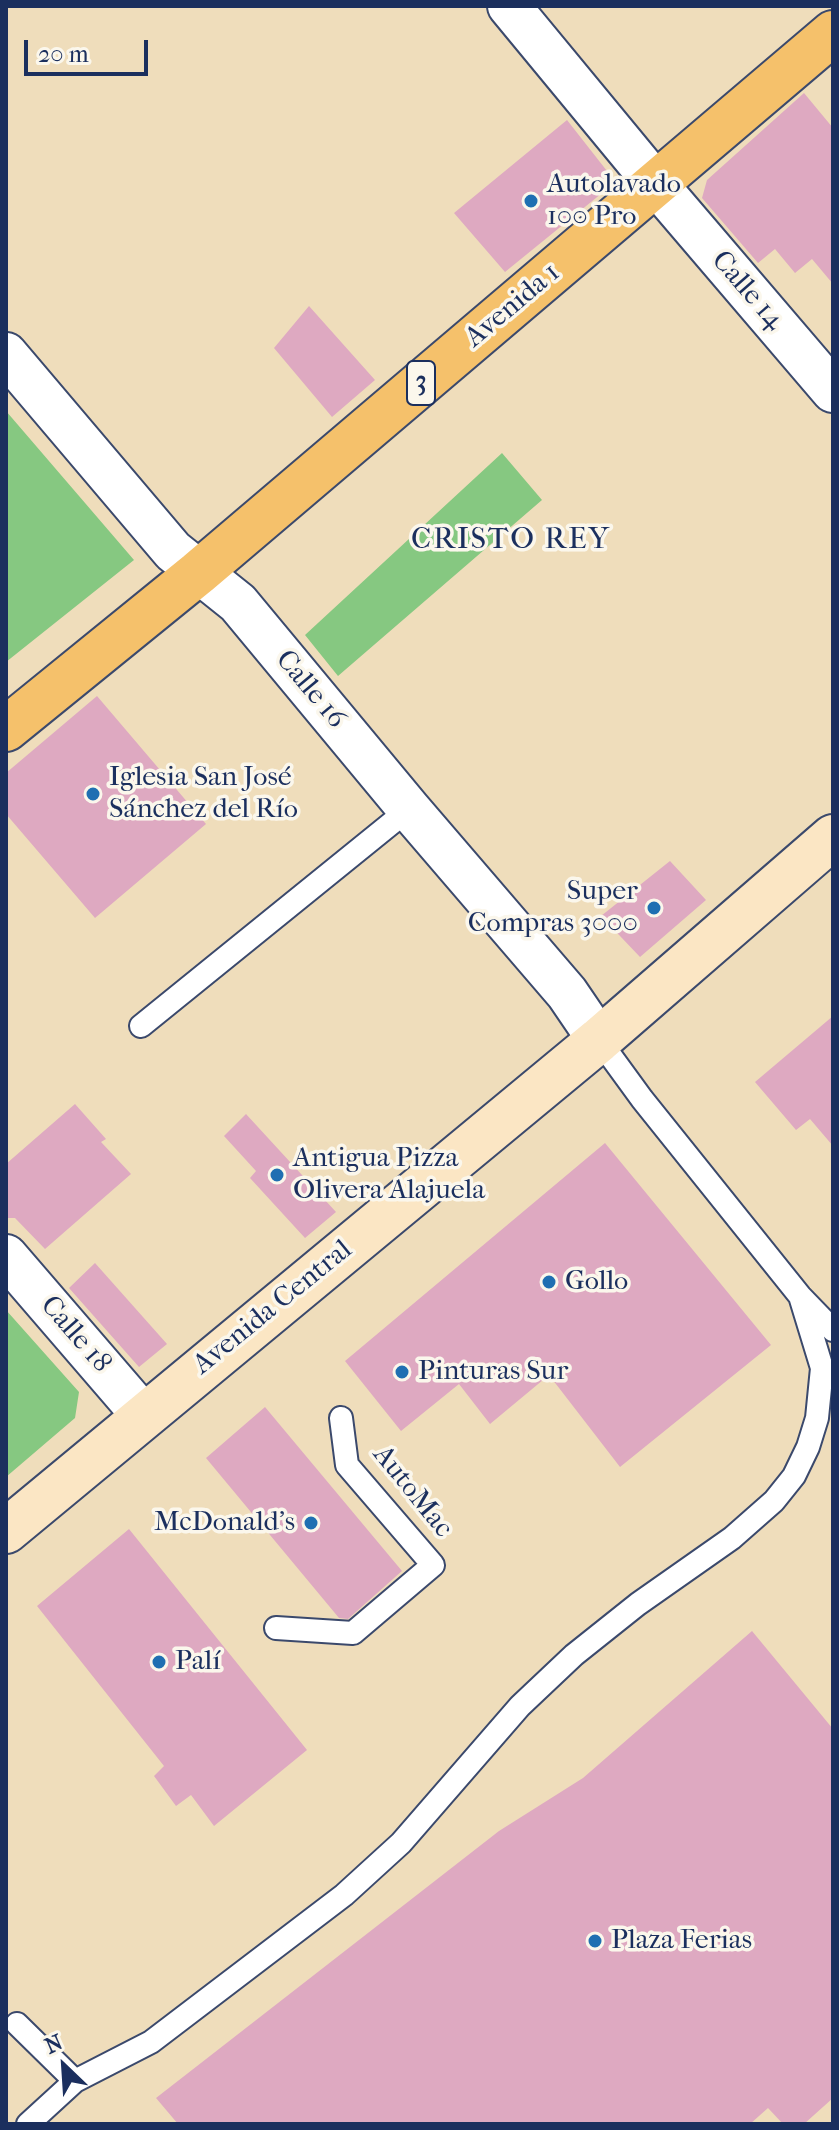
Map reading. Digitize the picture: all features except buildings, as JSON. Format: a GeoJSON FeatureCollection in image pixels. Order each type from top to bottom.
{"type":"FeatureCollection","features":[{"type":"Feature","properties":{"kind":"main road","name":"Avenida 1"},"geometry":{"type":"LineString","coordinates":[[6,729],[198,573],[833,33]]}},
{"type":"Feature","properties":{"kind":"street","name":"Calle 14"},"geometry":{"type":"LineString","coordinates":[[509,6],[833,391]]}},
{"type":"Feature","properties":{"kind":"street","name":"Calle 16"},"geometry":{"type":"LineString","coordinates":[[6,354],[173,551],[238,603],[567,993],[599,1040]]}},
{"type":"Feature","properties":{"kind":"street","name":"Avenida Central"},"geometry":{"type":"LineString","coordinates":[[6,1531],[599,1040],[833,837]]}},
{"type":"Feature","properties":{"kind":"street","name":"Calle 18"},"geometry":{"type":"LineString","coordinates":[[6,1256],[143,1415]]}},
{"type":"Feature","properties":{"kind":"lane"},"geometry":{"type":"LineString","coordinates":[[141,1026],[409,809]]}},
{"type":"Feature","properties":{"kind":"lane"},"geometry":{"type":"LineString","coordinates":[[599,1040],[642,1099],[800,1296],[833,1330]]}},
{"type":"Feature","properties":{"kind":"lane"},"geometry":{"type":"LineString","coordinates":[[28,2124],[75,2081],[151,2042],[344,1895],[401,1843],[520,1706],[574,1655],[638,1604],[732,1538],[774,1501],[794,1476],[817,1418],[822,1368],[800,1296]]}},
{"type":"Feature","properties":{"kind":"lane","name":"AutoMac"},"geometry":{"type":"LineString","coordinates":[[276,1628],[353,1633],[433,1565],[347,1465],[341,1418]]}},
{"type":"Feature","properties":{"kind":"lane"},"geometry":{"type":"LineString","coordinates":[[17,2024],[75,2081]]}},
{"type":"Feature","properties":{"kind":"green space"},"geometry":{"type":"Polygon","coordinates":[[[6,411],[134,560],[6,662],[6,411]]]}},
{"type":"Feature","properties":{"kind":"green space"},"geometry":{"type":"Polygon","coordinates":[[[502,453],[542,500],[338,676],[305,635],[502,453]]]}},
{"type":"Feature","properties":{"kind":"green space"},"geometry":{"type":"Polygon","coordinates":[[[6,1310],[79,1392],[75,1418],[6,1477],[6,1310]]]}},
{"type":"Feature","properties":{"kind":"place","name":"Autolavado 100 Pro"},"geometry":{"type":"Point","coordinates":[531,201]}},
{"type":"Feature","properties":{"kind":"place","name":"Iglesia San José Sánchez del Río"},"geometry":{"type":"Point","coordinates":[93,794]}},
{"type":"Feature","properties":{"kind":"place","name":"Super Compras 3000"},"geometry":{"type":"Point","coordinates":[654,908]}},
{"type":"Feature","properties":{"kind":"place","name":"Antigua Pizza Olivera Alajuela"},"geometry":{"type":"Point","coordinates":[277,1175]}},
{"type":"Feature","properties":{"kind":"place","name":"Gollo"},"geometry":{"type":"Point","coordinates":[549,1282]}},
{"type":"Feature","properties":{"kind":"place","name":"Pinturas Sur"},"geometry":{"type":"Point","coordinates":[402,1372]}},
{"type":"Feature","properties":{"kind":"place","name":"McDonald's"},"geometry":{"type":"Point","coordinates":[311,1523]}},
{"type":"Feature","properties":{"kind":"place","name":"Palí"},"geometry":{"type":"Point","coordinates":[159,1662]}},
{"type":"Feature","properties":{"kind":"place","name":"Plaza Ferias"},"geometry":{"type":"Point","coordinates":[595,1941]}},
{"type":"Feature","properties":{"kind":"district","name":"CRISTO REY"},"geometry":{"type":"Point","coordinates":[511,541]}}]}
